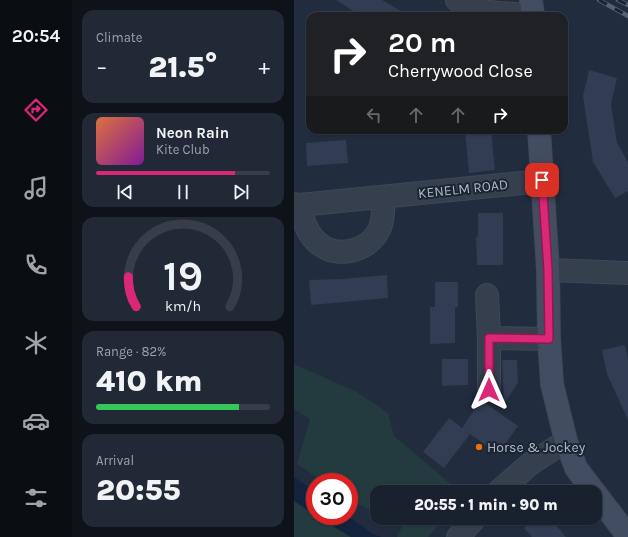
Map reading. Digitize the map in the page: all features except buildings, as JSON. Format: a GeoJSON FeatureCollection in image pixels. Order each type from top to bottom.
{"type":"FeatureCollection","features":[{"type":"Feature","properties":{"kind":"main road"},"geometry":{"type":"LineString","coordinates":[[540,134],[548,270],[549,339],[552,384],[566,441],[576,468],[588,485]]}},
{"type":"Feature","properties":{"kind":"main road"},"geometry":{"type":"LineString","coordinates":[[602,503],[628,536]]}},
{"type":"Feature","properties":{"kind":"street"},"geometry":{"type":"LineString","coordinates":[[457,0],[462,4],[487,12]]}},
{"type":"Feature","properties":{"kind":"street"},"geometry":{"type":"LineString","coordinates":[[505,12],[532,10]]}},
{"type":"Feature","properties":{"kind":"street","name":"KENELM ROAD"},"geometry":{"type":"LineString","coordinates":[[384,197],[382,221],[378,232],[371,241],[352,251],[341,252],[329,250],[318,244],[305,225],[297,204],[384,197],[542,180]]}},
{"type":"Feature","properties":{"kind":"street"},"geometry":{"type":"LineString","coordinates":[[548,270],[628,273]]}},
{"type":"Feature","properties":{"kind":"street"},"geometry":{"type":"LineString","coordinates":[[487,295],[489,390]]}},
{"type":"Feature","properties":{"kind":"street"},"geometry":{"type":"LineString","coordinates":[[489,338],[549,339]]}},
{"type":"Feature","properties":{"kind":"street"},"geometry":{"type":"LineString","coordinates":[[506,485],[530,464],[566,441]]}},
{"type":"Feature","properties":{"kind":"street"},"geometry":{"type":"LineString","coordinates":[[459,537],[468,525]]}},
{"type":"Feature","properties":{"kind":"green space"},"geometry":{"type":"Polygon","coordinates":[[[294,364],[357,392],[388,413],[394,436],[452,485],[370,485],[370,510],[358,504],[358,473],[310,473],[297,464],[310,419],[294,409],[294,364]]]}},
{"type":"Feature","properties":{"kind":"green space"},"geometry":{"type":"Polygon","coordinates":[[[294,501],[306,509],[306,525],[332,525],[351,537],[294,537],[294,501]]]}},
{"type":"Feature","properties":{"kind":"green space"},"geometry":{"type":"Polygon","coordinates":[[[398,525],[439,525],[428,537],[397,537],[402,527],[398,525]]]}},
{"type":"Feature","properties":{"kind":"water"},"geometry":{"type":"Polygon","coordinates":[[[294,477],[306,486],[306,509],[294,501],[294,477]]]}},
{"type":"Feature","properties":{"kind":"water"},"geometry":{"type":"Polygon","coordinates":[[[358,523],[373,534],[382,537],[351,537],[332,525],[358,525],[358,523]]]}},
{"type":"Feature","properties":{"kind":"railway"},"geometry":{"type":"LineString","coordinates":[[599,0],[628,16]]}},
{"type":"Feature","properties":{"kind":"railway"},"geometry":{"type":"LineString","coordinates":[[618,0],[628,5]]}},
{"type":"Feature","properties":{"kind":"place","name":"Horse & Jockey"},"geometry":{"type":"Point","coordinates":[479,447]}},
{"type":"Feature","properties":{"kind":"route"},"geometry":{"type":"LineString","coordinates":[[489,390],[489,338],[549,339],[548,270],[542,180]]}}]}
